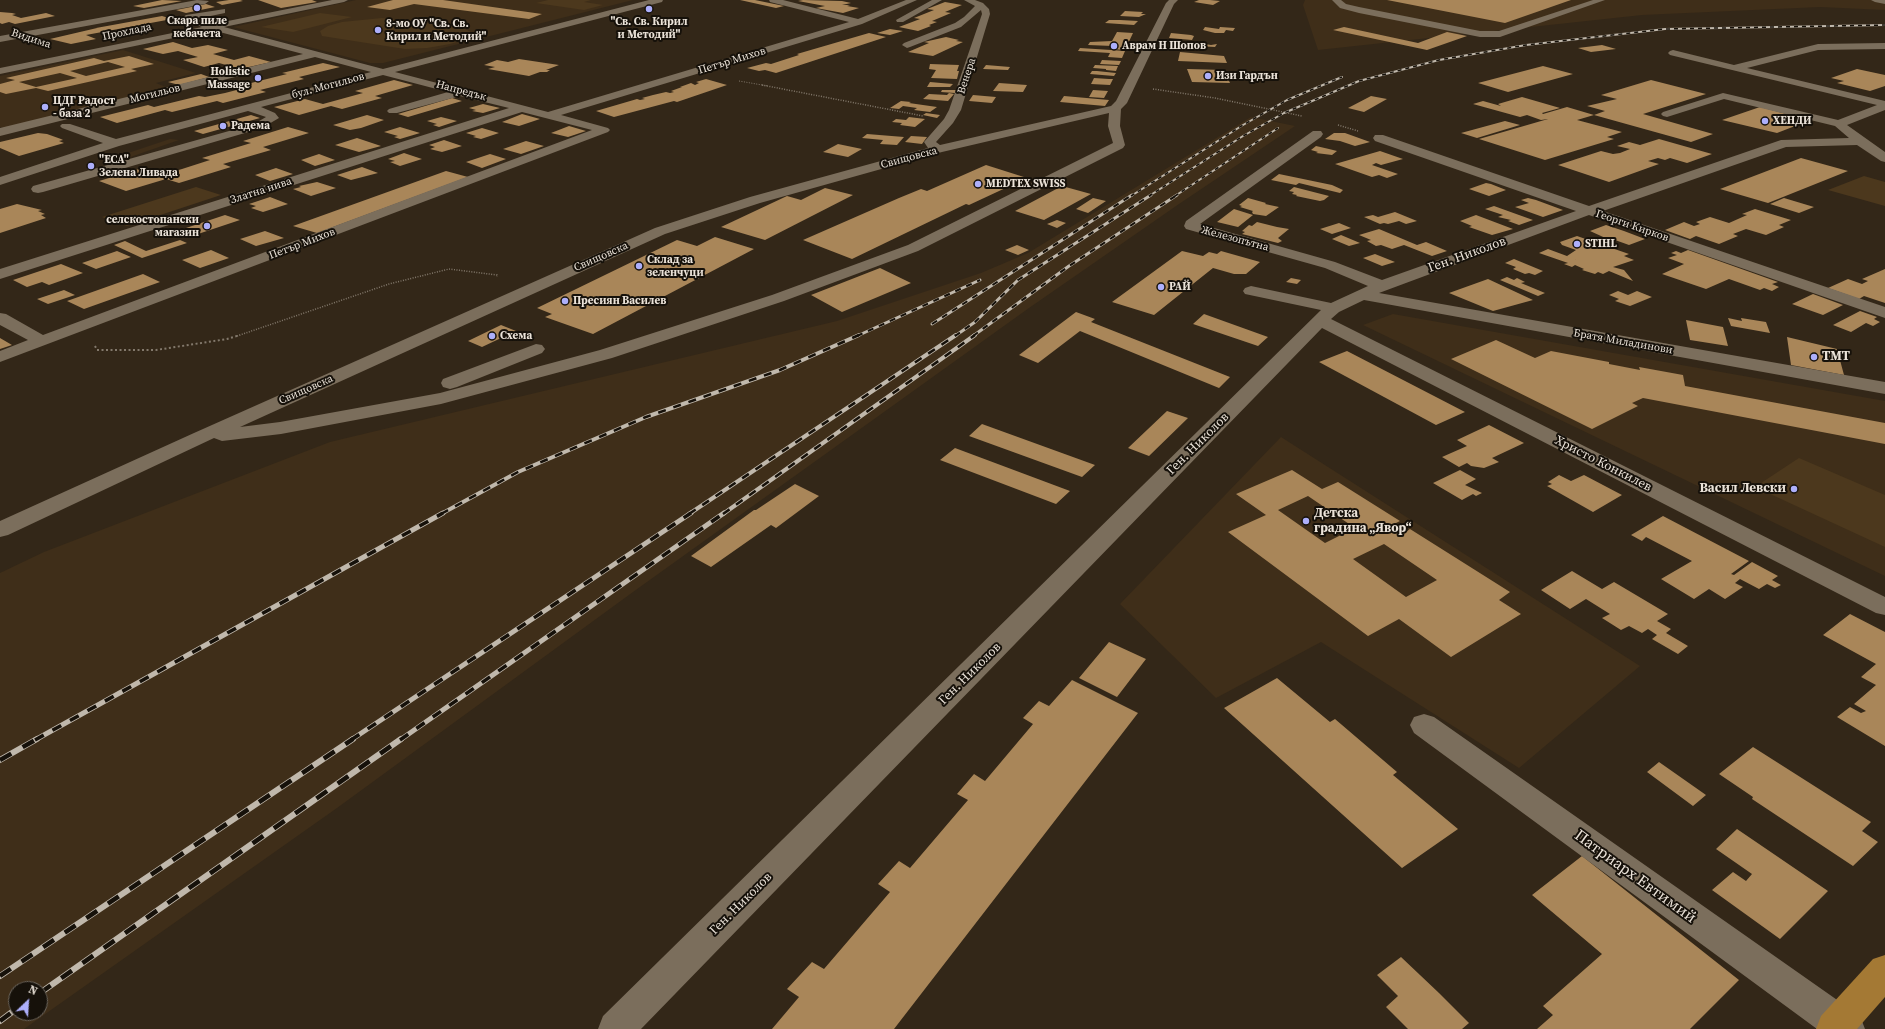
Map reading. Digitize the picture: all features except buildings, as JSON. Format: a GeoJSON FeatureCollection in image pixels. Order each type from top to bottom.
{"type":"FeatureCollection","features":[{"type":"Feature","properties":{"kind":"main road"},"geometry":{"type":"LineString","coordinates":[[1840,1027],[1885,971]]}},
{"type":"Feature","properties":{"kind":"street","name":"Прохлада"},"geometry":{"type":"LineString","coordinates":[[0,40],[212,0]]}},
{"type":"Feature","properties":{"kind":"street","name":"Прохлада"},"geometry":{"type":"LineString","coordinates":[[0,71],[344,0]]}},
{"type":"Feature","properties":{"kind":"street","name":"бул. Могильов"},"geometry":{"type":"LineString","coordinates":[[0,181],[115,143],[659,0]]}},
{"type":"Feature","properties":{"kind":"street"},"geometry":{"type":"LineString","coordinates":[[773,0],[874,25]]}},
{"type":"Feature","properties":{"kind":"street","name":"Петър Михов"},"geometry":{"type":"LineString","coordinates":[[549,115],[859,22],[913,0]]}},
{"type":"Feature","properties":{"kind":"street"},"geometry":{"type":"LineString","coordinates":[[894,22],[905,18],[938,0]]}},
{"type":"Feature","properties":{"kind":"street"},"geometry":{"type":"LineString","coordinates":[[907,45],[967,19],[980,5],[968,0]]}},
{"type":"Feature","properties":{"kind":"street"},"geometry":{"type":"LineString","coordinates":[[200,437],[281,428],[441,398],[606,354],[778,298],[913,248],[1119,145],[1114,126],[1115,108],[1121,103],[1170,3],[1174,0]]}},
{"type":"Feature","properties":{"kind":"street"},"geometry":{"type":"LineString","coordinates":[[1336,0],[1343,6],[1359,10],[1480,34],[1500,34],[1601,0]]}},
{"type":"Feature","properties":{"kind":"street"},"geometry":{"type":"LineString","coordinates":[[1875,0],[1885,1]]}},
{"type":"Feature","properties":{"kind":"street","name":"Венера"},"geometry":{"type":"LineString","coordinates":[[939,149],[930,142],[949,121],[955,110],[986,14],[985,9],[980,5]]}},
{"type":"Feature","properties":{"kind":"street"},"geometry":{"type":"LineString","coordinates":[[258,8],[277,14]]}},
{"type":"Feature","properties":{"kind":"street","name":"Напредък"},"geometry":{"type":"LineString","coordinates":[[222,11],[186,18],[212,27],[385,71],[604,130]]}},
{"type":"Feature","properties":{"kind":"street"},"geometry":{"type":"LineString","coordinates":[[107,38],[129,44]]}},
{"type":"Feature","properties":{"kind":"street","name":"Видима"},"geometry":{"type":"LineString","coordinates":[[0,40],[11,45],[0,48]]}},
{"type":"Feature","properties":{"kind":"street"},"geometry":{"type":"LineString","coordinates":[[1732,68],[1818,47],[1885,46]]}},
{"type":"Feature","properties":{"kind":"street","name":"Видима"},"geometry":{"type":"LineString","coordinates":[[34,52],[56,59]]}},
{"type":"Feature","properties":{"kind":"street"},"geometry":{"type":"LineString","coordinates":[[1673,53],[1885,105]]}},
{"type":"Feature","properties":{"kind":"street","name":"Напредък"},"geometry":{"type":"LineString","coordinates":[[217,79],[318,54]]}},
{"type":"Feature","properties":{"kind":"street"},"geometry":{"type":"LineString","coordinates":[[697,71],[717,70],[757,63]]}},
{"type":"Feature","properties":{"kind":"street","name":"Могильов"},"geometry":{"type":"LineString","coordinates":[[0,132],[217,79]]}},
{"type":"Feature","properties":{"kind":"street"},"geometry":{"type":"LineString","coordinates":[[393,111],[461,92]]}},
{"type":"Feature","properties":{"kind":"street"},"geometry":{"type":"LineString","coordinates":[[1667,114],[1723,96],[1728,96],[1839,124],[1885,158]]}},
{"type":"Feature","properties":{"kind":"street"},"geometry":{"type":"LineString","coordinates":[[1839,124],[1885,105]]}},
{"type":"Feature","properties":{"kind":"street"},"geometry":{"type":"LineString","coordinates":[[38,189],[258,126],[273,118],[271,115],[249,107]]}},
{"type":"Feature","properties":{"kind":"street","name":"Златна нива"},"geometry":{"type":"LineString","coordinates":[[0,274],[522,108]]}},
{"type":"Feature","properties":{"kind":"street","name":"Свищовска"},"geometry":{"type":"LineString","coordinates":[[0,530],[200,437],[660,231],[755,200],[939,149],[1115,108]]}},
{"type":"Feature","properties":{"kind":"street"},"geometry":{"type":"LineString","coordinates":[[66,126],[115,143]]}},
{"type":"Feature","properties":{"kind":"street","name":"Петър Михов"},"geometry":{"type":"LineString","coordinates":[[0,357],[604,130]]}},
{"type":"Feature","properties":{"kind":"street"},"geometry":{"type":"LineString","coordinates":[[1379,138],[1404,133]]}},
{"type":"Feature","properties":{"kind":"street","name":"Железопътна"},"geometry":{"type":"LineString","coordinates":[[1317,134],[1191,224],[1191,226],[1330,265],[1382,286]]}},
{"type":"Feature","properties":{"kind":"street","name":"Георги Кирков"},"geometry":{"type":"LineString","coordinates":[[1379,138],[1885,313]]}},
{"type":"Feature","properties":{"kind":"street","name":"Ген. Николов"},"geometry":{"type":"LineString","coordinates":[[616,1029],[1327,315],[1362,295],[1382,286],[1588,211],[1785,143],[1860,141],[1885,144]]}},
{"type":"Feature","properties":{"kind":"street","name":"Христо Конкилев"},"geometry":{"type":"LineString","coordinates":[[1251,291],[1327,315],[1885,607]]}},
{"type":"Feature","properties":{"kind":"street","name":"Братя Миладинови"},"geometry":{"type":"LineString","coordinates":[[1362,295],[1885,388]]}},
{"type":"Feature","properties":{"kind":"street"},"geometry":{"type":"LineString","coordinates":[[2,321],[42,341]]}},
{"type":"Feature","properties":{"kind":"street"},"geometry":{"type":"LineString","coordinates":[[281,428],[440,387],[536,350]]}},
{"type":"Feature","properties":{"kind":"street","name":"Патриарх Евтимий"},"geometry":{"type":"LineString","coordinates":[[1424,725],[1840,1027]]}},
{"type":"Feature","properties":{"kind":"path"},"geometry":{"type":"LineString","coordinates":[[697,71],[949,121]]}},
{"type":"Feature","properties":{"kind":"path"},"geometry":{"type":"LineString","coordinates":[[1129,87],[1215,98],[1305,117]]}},
{"type":"Feature","properties":{"kind":"path"},"geometry":{"type":"LineString","coordinates":[[1338,125],[1379,138]]}},
{"type":"Feature","properties":{"kind":"path"},"geometry":{"type":"LineString","coordinates":[[82,326],[97,350],[164,349],[227,339],[389,284],[448,269],[496,275],[501,288],[496,305]]}},
{"type":"Feature","properties":{"kind":"shaded area","name":"8-мо ОУ \"Св. Св. Кирил и Методий\""},"geometry":{"type":"Polygon","coordinates":[[[356,0],[633,0],[383,63],[370,63],[233,27],[356,0]]]}},
{"type":"Feature","properties":{"kind":"shaded area"},"geometry":{"type":"Polygon","coordinates":[[[548,0],[591,0],[584,2],[603,5],[584,10],[536,3],[548,0]]]}},
{"type":"Feature","properties":{"kind":"shaded area"},"geometry":{"type":"Polygon","coordinates":[[[1305,0],[1885,0],[1885,10],[1820,7],[1642,15],[1318,50],[1303,5],[1305,0]]]}},
{"type":"Feature","properties":{"kind":"shaded area"},"geometry":{"type":"Polygon","coordinates":[[[320,13],[352,17],[293,32],[261,27],[320,13]]]}},
{"type":"Feature","properties":{"kind":"shaded area"},"geometry":{"type":"Polygon","coordinates":[[[382,18],[461,27],[473,33],[467,39],[450,44],[427,48],[405,49],[322,36],[320,31],[328,26],[342,22],[382,18]]]}},
{"type":"Feature","properties":{"kind":"shaded area","name":"ЦДГ Радост - база 2"},"geometry":{"type":"Polygon","coordinates":[[[123,50],[196,73],[156,83],[168,88],[5,128],[0,127],[0,76],[123,50]]]}},
{"type":"Feature","properties":{"kind":"shaded area"},"geometry":{"type":"Polygon","coordinates":[[[1251,117],[1295,126],[1029,308],[633,592],[337,808],[48,1012],[48,981],[8,981],[8,1021],[35,1021],[24,1029],[0,1029],[0,573],[44,552],[330,442],[837,321],[981,273],[1028,253],[1251,117]]]}},
{"type":"Feature","properties":{"kind":"shaded area"},"geometry":{"type":"Polygon","coordinates":[[[170,139],[179,140],[119,161],[110,159],[170,139]]]}},
{"type":"Feature","properties":{"kind":"shaded area"},"geometry":{"type":"Polygon","coordinates":[[[1864,176],[1885,182],[1885,206],[1828,190],[1864,176]]]}},
{"type":"Feature","properties":{"kind":"shaded area"},"geometry":{"type":"Polygon","coordinates":[[[196,187],[221,195],[127,226],[102,217],[196,187]]]}},
{"type":"Feature","properties":{"kind":"shaded area","name":"Васил Левски"},"geometry":{"type":"Polygon","coordinates":[[[1393,314],[1885,401],[1885,576],[1363,325],[1393,314]]]}},
{"type":"Feature","properties":{"kind":"shaded area","name":"Детска градина „Явор“"},"geometry":{"type":"Polygon","coordinates":[[[1281,437],[1640,666],[1519,768],[1321,642],[1216,698],[1120,604],[1281,437]]]}},
{"type":"Feature","properties":{"kind":"shaded area"},"geometry":{"type":"Polygon","coordinates":[[[1799,458],[1885,495],[1885,547],[1755,487],[1799,458]]]}},
{"type":"Feature","properties":{"kind":"railway"},"geometry":{"type":"LineString","coordinates":[[1149,196],[1243,136],[1284,113],[1359,81],[1439,60],[1526,45],[1665,29],[1885,25]]}},
{"type":"Feature","properties":{"kind":"railway"},"geometry":{"type":"LineString","coordinates":[[1131,196],[1243,125],[1287,100],[1342,77]]}},
{"type":"Feature","properties":{"kind":"railway"},"geometry":{"type":"LineString","coordinates":[[1175,196],[1278,128]]}},
{"type":"Feature","properties":{"kind":"railway"},"geometry":{"type":"LineString","coordinates":[[932,324],[1132,195]]}},
{"type":"Feature","properties":{"kind":"railway"},"geometry":{"type":"LineString","coordinates":[[955,336],[975,322],[1018,280],[1151,195]]}},
{"type":"Feature","properties":{"kind":"railway"},"geometry":{"type":"LineString","coordinates":[[973,336],[1069,266],[1177,195]]}},
{"type":"Feature","properties":{"kind":"railway"},"geometry":{"type":"LineString","coordinates":[[857,336],[980,280]]}},
{"type":"Feature","properties":{"kind":"railway"},"geometry":{"type":"LineString","coordinates":[[441,514],[518,472],[646,417],[780,370],[859,335]]}},
{"type":"Feature","properties":{"kind":"railway"},"geometry":{"type":"LineString","coordinates":[[689,514],[956,335]]}},
{"type":"Feature","properties":{"kind":"railway"},"geometry":{"type":"LineString","coordinates":[[723,514],[975,335]]}},
{"type":"Feature","properties":{"kind":"railway"},"geometry":{"type":"LineString","coordinates":[[35,740],[443,513]]}},
{"type":"Feature","properties":{"kind":"railway"},"geometry":{"type":"LineString","coordinates":[[351,740],[691,513]]}},
{"type":"Feature","properties":{"kind":"railway"},"geometry":{"type":"LineString","coordinates":[[400,740],[724,513]]}},
{"type":"Feature","properties":{"kind":"railway"},"geometry":{"type":"LineString","coordinates":[[0,760],[37,739]]}},
{"type":"Feature","properties":{"kind":"railway"},"geometry":{"type":"LineString","coordinates":[[0,976],[353,739]]}},
{"type":"Feature","properties":{"kind":"railway"},"geometry":{"type":"LineString","coordinates":[[48,987],[401,739]]}},
{"type":"Feature","properties":{"kind":"railway"},"geometry":{"type":"LineString","coordinates":[[0,1021],[8,1015]]}},
{"type":"Feature","properties":{"kind":"place","name":"Скара пиле кебачета"},"geometry":{"type":"Point","coordinates":[197,8]}},
{"type":"Feature","properties":{"kind":"place","name":"\"Св. Св. Кирил и Методий\""},"geometry":{"type":"Point","coordinates":[649,9]}},
{"type":"Feature","properties":{"kind":"place","name":"8-мо ОУ \"Св. Св. Кирил и Методий\""},"geometry":{"type":"Point","coordinates":[378,30]}},
{"type":"Feature","properties":{"kind":"place","name":"Аврам Н Шопов"},"geometry":{"type":"Point","coordinates":[1114,46]}},
{"type":"Feature","properties":{"kind":"place","name":"Изи Гардън"},"geometry":{"type":"Point","coordinates":[1208,76]}},
{"type":"Feature","properties":{"kind":"place","name":"Holistic Massage"},"geometry":{"type":"Point","coordinates":[258,78]}},
{"type":"Feature","properties":{"kind":"place","name":"ЦДГ Радост - база 2"},"geometry":{"type":"Point","coordinates":[45,107]}},
{"type":"Feature","properties":{"kind":"place","name":"ХЕНДИ"},"geometry":{"type":"Point","coordinates":[1765,121]}},
{"type":"Feature","properties":{"kind":"place","name":"Радема"},"geometry":{"type":"Point","coordinates":[223,126]}},
{"type":"Feature","properties":{"kind":"place","name":"''ЕСА'' Зелена Ливада"},"geometry":{"type":"Point","coordinates":[91,166]}},
{"type":"Feature","properties":{"kind":"place","name":"MEDTEX SWISS"},"geometry":{"type":"Point","coordinates":[978,184]}},
{"type":"Feature","properties":{"kind":"place","name":"селскостопански магазин"},"geometry":{"type":"Point","coordinates":[207,226]}},
{"type":"Feature","properties":{"kind":"place","name":"STIHL"},"geometry":{"type":"Point","coordinates":[1577,244]}},
{"type":"Feature","properties":{"kind":"place","name":"Склад за зеленчуци"},"geometry":{"type":"Point","coordinates":[639,266]}},
{"type":"Feature","properties":{"kind":"place","name":"РАЙ"},"geometry":{"type":"Point","coordinates":[1161,287]}},
{"type":"Feature","properties":{"kind":"place","name":"Пресиян Василев"},"geometry":{"type":"Point","coordinates":[565,301]}},
{"type":"Feature","properties":{"kind":"place","name":"Схема"},"geometry":{"type":"Point","coordinates":[492,336]}},
{"type":"Feature","properties":{"kind":"place","name":"TMT"},"geometry":{"type":"Point","coordinates":[1814,357]}},
{"type":"Feature","properties":{"kind":"place","name":"Васил Левски"},"geometry":{"type":"Point","coordinates":[1794,489]}},
{"type":"Feature","properties":{"kind":"place","name":"Детска градина „Явор“"},"geometry":{"type":"Point","coordinates":[1306,521]}}]}
